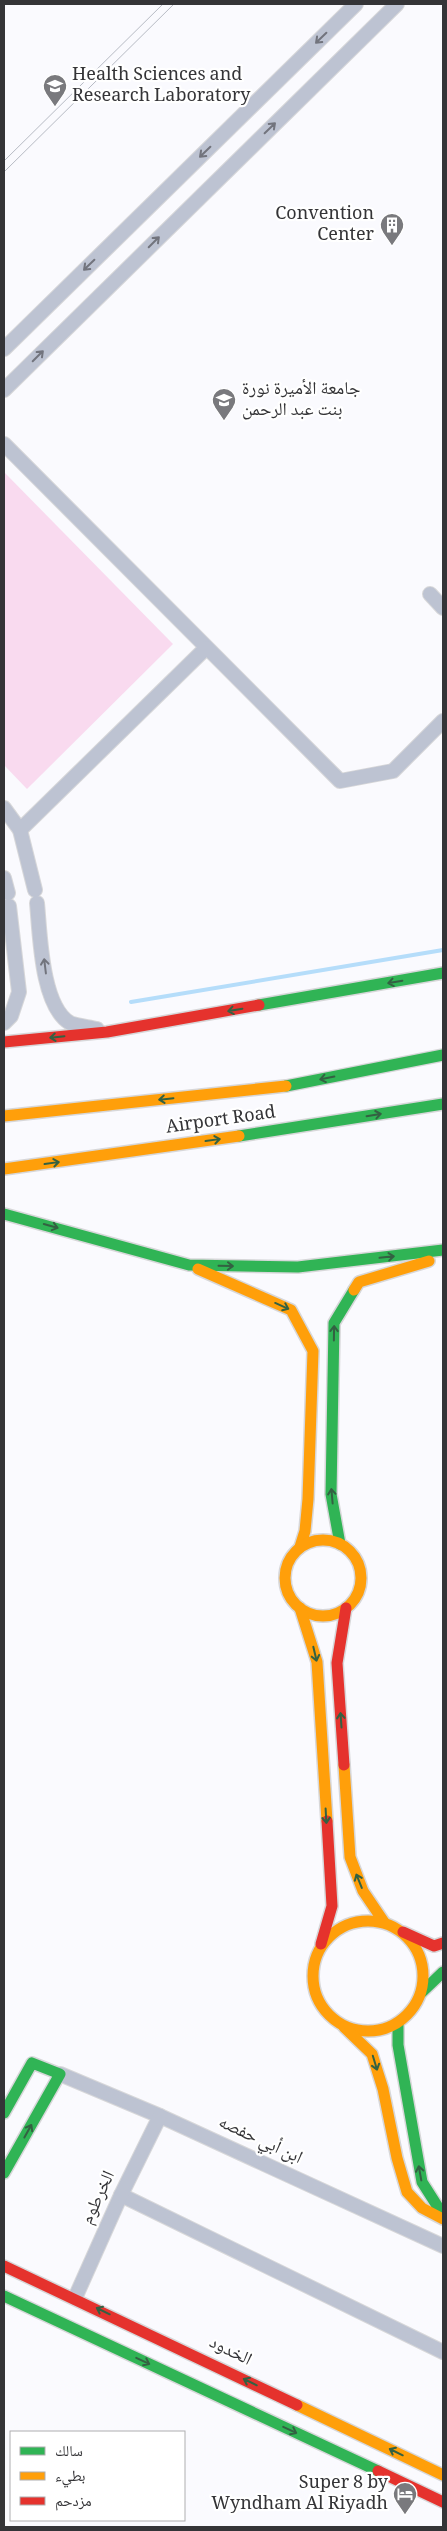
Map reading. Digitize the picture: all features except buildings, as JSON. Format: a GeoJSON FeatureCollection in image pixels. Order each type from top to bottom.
{"type":"FeatureCollection","features":[{"type":"Feature","properties":{"kind":"main road"},"geometry":{"type":"LineString","coordinates":[[4,1042],[107,1032],[443,973]]}},
{"type":"Feature","properties":{"kind":"main road","name":"Airport Road"},"geometry":{"type":"LineString","coordinates":[[4,1116],[278,1092],[443,1055]]}},
{"type":"Feature","properties":{"kind":"main road","name":"Airport Road"},"geometry":{"type":"LineString","coordinates":[[4,1170],[281,1126],[443,1104]]}},
{"type":"Feature","properties":{"kind":"main road"},"geometry":{"type":"LineString","coordinates":[[4,1214],[189,1265],[291,1310],[313,1351],[308,1499],[305,1531],[300,1547]]}},
{"type":"Feature","properties":{"kind":"main road"},"geometry":{"type":"LineString","coordinates":[[189,1265],[298,1267],[443,1250]]}},
{"type":"Feature","properties":{"kind":"main road"},"geometry":{"type":"LineString","coordinates":[[340,1544],[331,1494],[334,1323],[359,1282],[443,1257]]}},
{"type":"Feature","properties":{"kind":"main road"},"geometry":{"type":"LineString","coordinates":[[300,1608],[315,1616],[328,1616],[346,1608],[358,1595],[361,1583],[360,1570],[356,1558],[340,1544],[324,1540],[311,1541],[300,1547],[286,1567],[285,1580],[287,1592],[300,1608],[317,1662],[332,1906],[313,1964],[312,1983],[318,2001],[329,2016],[344,2026],[372,2054],[383,2089],[397,2158],[407,2192],[422,2208],[443,2219]]}},
{"type":"Feature","properties":{"kind":"main road"},"geometry":{"type":"LineString","coordinates":[[346,1608],[337,1663],[350,1857],[363,1891],[384,1922]]}},
{"type":"Feature","properties":{"kind":"main road"},"geometry":{"type":"LineString","coordinates":[[320,1946],[332,1933],[348,1923],[366,1920],[384,1922],[434,1946],[443,1943]]}},
{"type":"Feature","properties":{"kind":"main road"},"geometry":{"type":"LineString","coordinates":[[344,2026],[363,2032],[381,2030],[398,2023],[412,2010],[421,1993],[424,1976],[421,1959],[413,1943],[401,1931]]}},
{"type":"Feature","properties":{"kind":"main road"},"geometry":{"type":"LineString","coordinates":[[421,1993],[443,1972]]}},
{"type":"Feature","properties":{"kind":"main road"},"geometry":{"type":"LineString","coordinates":[[398,2023],[398,2045],[422,2182],[443,2215]]}},
{"type":"Feature","properties":{"kind":"main road"},"geometry":{"type":"LineString","coordinates":[[4,2113],[32,2063],[60,2074],[4,2173]]}},
{"type":"Feature","properties":{"kind":"main road","name":"الخدود"},"geometry":{"type":"LineString","coordinates":[[4,2266],[442,2472]]}},
{"type":"Feature","properties":{"kind":"main road"},"geometry":{"type":"LineString","coordinates":[[4,2296],[443,2502]]}},
{"type":"Feature","properties":{"kind":"street"},"geometry":{"type":"LineString","coordinates":[[4,349],[356,4]]}},
{"type":"Feature","properties":{"kind":"street"},"geometry":{"type":"LineString","coordinates":[[4,390],[397,4]]}},
{"type":"Feature","properties":{"kind":"street"},"geometry":{"type":"LineString","coordinates":[[4,444],[340,781],[393,771],[443,721]]}},
{"type":"Feature","properties":{"kind":"street"},"geometry":{"type":"LineString","coordinates":[[430,594],[443,608]]}},
{"type":"Feature","properties":{"kind":"street"},"geometry":{"type":"LineString","coordinates":[[20,830],[206,648]]}},
{"type":"Feature","properties":{"kind":"street"},"geometry":{"type":"LineString","coordinates":[[4,808],[20,830],[36,896],[47,982],[56,1007],[70,1022],[107,1032]]}},
{"type":"Feature","properties":{"kind":"street"},"geometry":{"type":"LineString","coordinates":[[4,878],[9,899],[20,992],[12,1016],[4,1024]]}},
{"type":"Feature","properties":{"kind":"street","name":"ابن أبي حفصه"},"geometry":{"type":"LineString","coordinates":[[60,2074],[160,2116],[443,2246]]}},
{"type":"Feature","properties":{"kind":"street","name":"الخرطوم"},"geometry":{"type":"LineString","coordinates":[[75,2298],[120,2195],[160,2116]]}},
{"type":"Feature","properties":{"kind":"street"},"geometry":{"type":"LineString","coordinates":[[120,2195],[443,2352]]}},
{"type":"Feature","properties":{"kind":"shaded area"},"geometry":{"type":"Polygon","coordinates":[[[4,472],[173,644],[27,789],[4,765],[4,472]]]}},
{"type":"Feature","properties":{"kind":"waterway"},"geometry":{"type":"LineString","coordinates":[[131,1002],[443,950]]}},
{"type":"Feature","properties":{"kind":"tram line"},"geometry":{"type":"LineString","coordinates":[[4,161],[163,4]]}},
{"type":"Feature","properties":{"kind":"tram line"},"geometry":{"type":"LineString","coordinates":[[4,172],[174,4]]}},
{"type":"Feature","properties":{"kind":"traffic: fast"},"geometry":{"type":"LineString","coordinates":[[259,1005],[443,973]]}},
{"type":"Feature","properties":{"kind":"traffic: fast"},"geometry":{"type":"LineString","coordinates":[[286,1086],[443,1055]]}},
{"type":"Feature","properties":{"kind":"traffic: fast"},"geometry":{"type":"LineString","coordinates":[[239,1136],[443,1104]]}},
{"type":"Feature","properties":{"kind":"traffic: fast"},"geometry":{"type":"LineString","coordinates":[[4,1214],[189,1265],[298,1267],[443,1250]]}},
{"type":"Feature","properties":{"kind":"traffic: fast"},"geometry":{"type":"LineString","coordinates":[[340,1544],[331,1494],[334,1323],[354,1290]]}},
{"type":"Feature","properties":{"kind":"traffic: fast"},"geometry":{"type":"LineString","coordinates":[[421,1993],[443,1972]]}},
{"type":"Feature","properties":{"kind":"traffic: fast"},"geometry":{"type":"LineString","coordinates":[[398,2023],[398,2045],[422,2182],[443,2215]]}},
{"type":"Feature","properties":{"kind":"traffic: fast"},"geometry":{"type":"LineString","coordinates":[[4,2113],[32,2063],[60,2074],[4,2173]]}},
{"type":"Feature","properties":{"kind":"traffic: fast"},"geometry":{"type":"LineString","coordinates":[[4,2296],[378,2471]]}},
{"type":"Feature","properties":{"kind":"traffic: slow"},"geometry":{"type":"LineString","coordinates":[[4,1116],[286,1086]]}},
{"type":"Feature","properties":{"kind":"traffic: slow"},"geometry":{"type":"LineString","coordinates":[[4,1169],[239,1136]]}},
{"type":"Feature","properties":{"kind":"traffic: slow"},"geometry":{"type":"LineString","coordinates":[[354,1290],[359,1282],[429,1261]]}},
{"type":"Feature","properties":{"kind":"traffic: slow"},"geometry":{"type":"LineString","coordinates":[[198,1269],[291,1310],[313,1351],[308,1499],[305,1531],[300,1547]]}},
{"type":"Feature","properties":{"kind":"traffic: slow"},"geometry":{"type":"LineString","coordinates":[[323,1540],[338,1543],[350,1551],[358,1563],[361,1578],[358,1593],[350,1605],[338,1613],[323,1616],[308,1613],[296,1605],[288,1593],[285,1578],[288,1563],[296,1551],[308,1543],[323,1540]]}},
{"type":"Feature","properties":{"kind":"traffic: slow"},"geometry":{"type":"LineString","coordinates":[[300,1608],[317,1662],[327,1821]]}},
{"type":"Feature","properties":{"kind":"traffic: slow"},"geometry":{"type":"LineString","coordinates":[[344,1765],[350,1857],[363,1891],[384,1922]]}},
{"type":"Feature","properties":{"kind":"traffic: slow"},"geometry":{"type":"LineString","coordinates":[[368,1921],[389,1925],[407,1937],[419,1955],[423,1976],[419,1997],[407,2015],[389,2027],[368,2031],[347,2027],[329,2015],[317,1997],[313,1976],[317,1955],[329,1937],[347,1925],[368,1921]]}},
{"type":"Feature","properties":{"kind":"traffic: slow"},"geometry":{"type":"LineString","coordinates":[[344,2027],[372,2054],[383,2089],[397,2158],[407,2192],[422,2208],[443,2219]]}},
{"type":"Feature","properties":{"kind":"traffic: slow"},"geometry":{"type":"LineString","coordinates":[[297,2405],[443,2475]]}},
{"type":"Feature","properties":{"kind":"traffic: jam"},"geometry":{"type":"LineString","coordinates":[[4,1042],[107,1032],[259,1005]]}},
{"type":"Feature","properties":{"kind":"traffic: jam"},"geometry":{"type":"LineString","coordinates":[[344,1765],[337,1663],[346,1608]]}},
{"type":"Feature","properties":{"kind":"traffic: jam"},"geometry":{"type":"LineString","coordinates":[[321,1944],[332,1906],[327,1821]]}},
{"type":"Feature","properties":{"kind":"traffic: jam"},"geometry":{"type":"LineString","coordinates":[[403,1932],[434,1946],[443,1943]]}},
{"type":"Feature","properties":{"kind":"traffic: jam"},"geometry":{"type":"LineString","coordinates":[[4,2266],[297,2405]]}},
{"type":"Feature","properties":{"kind":"traffic: jam"},"geometry":{"type":"LineString","coordinates":[[378,2471],[443,2502]]}},
{"type":"Feature","properties":{"kind":"place","name":"Health Sciences and Research Laboratory"},"geometry":{"type":"Point","coordinates":[55,107]}},
{"type":"Feature","properties":{"kind":"place","name":"Convention Center"},"geometry":{"type":"Point","coordinates":[392,246]}},
{"type":"Feature","properties":{"kind":"place","name":"جامعة الأميرة نورة بنت عبد الرحمن"},"geometry":{"type":"Point","coordinates":[224,421]}},
{"type":"Feature","properties":{"kind":"place","name":"Super 8 by Wyndham Al Riyadh"},"geometry":{"type":"Point","coordinates":[405,2515]}}]}
